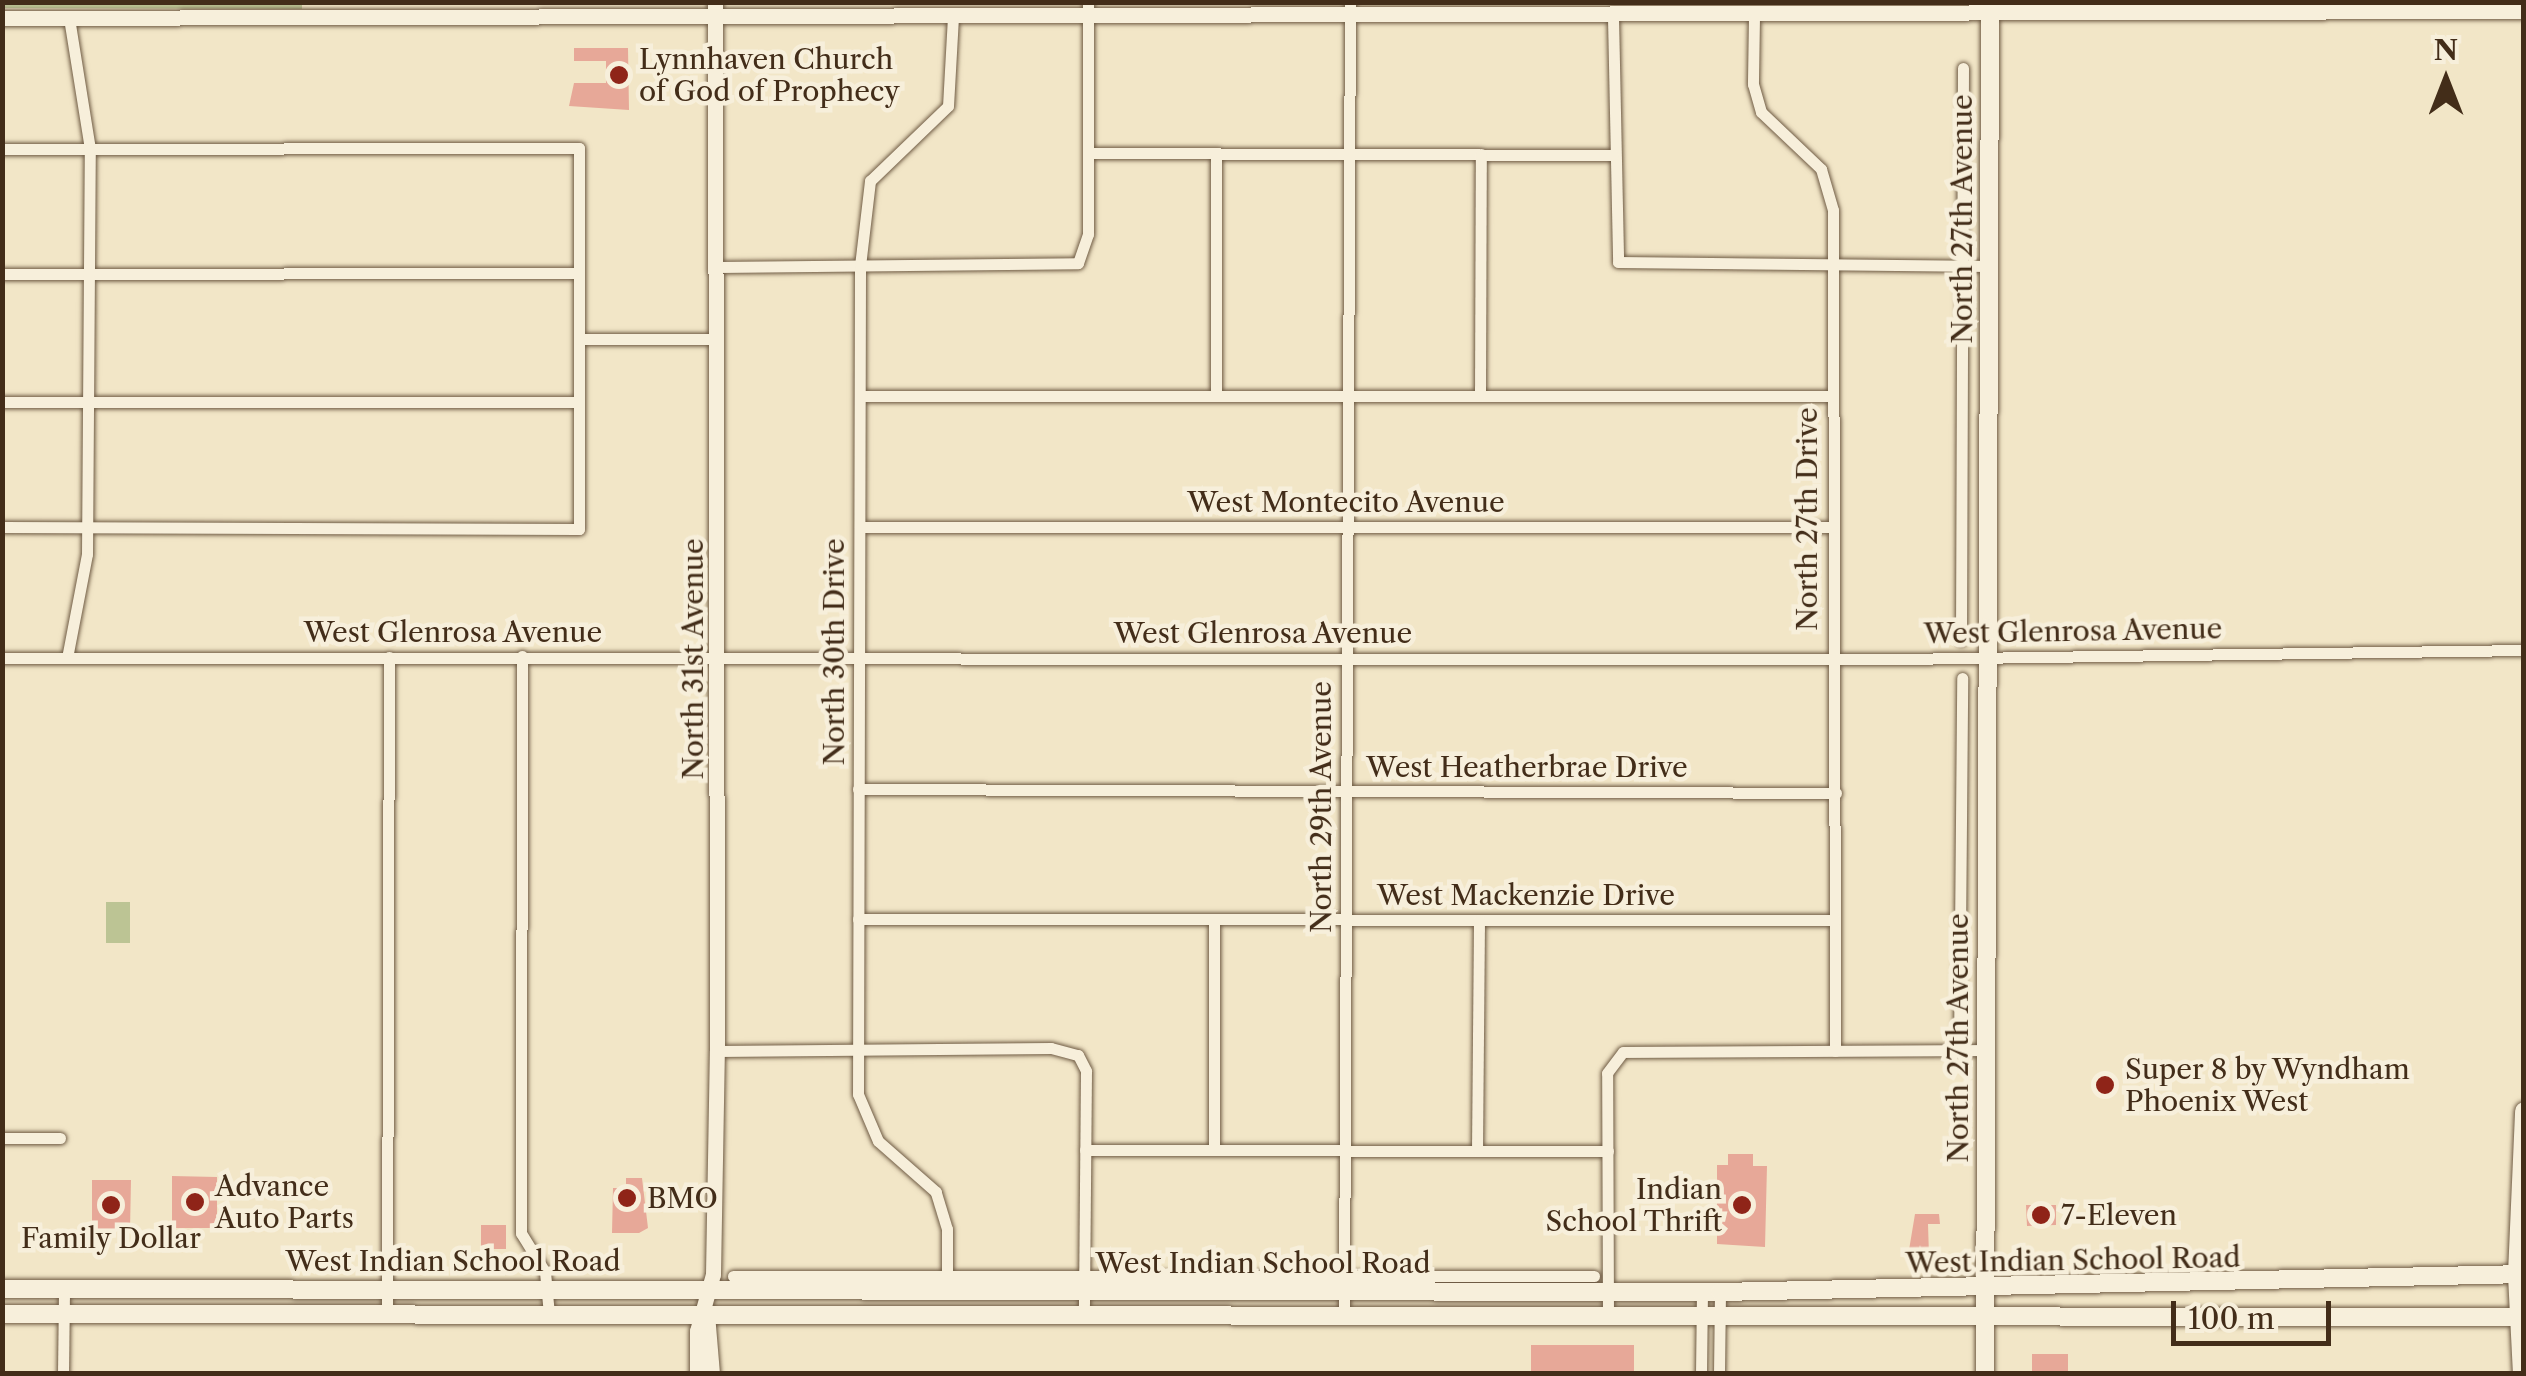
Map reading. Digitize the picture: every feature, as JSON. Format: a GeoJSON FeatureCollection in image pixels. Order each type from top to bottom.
{"type":"FeatureCollection","features":[{"type":"Feature","properties":{"kind":"main road","name":"North 27th Avenue"},"geometry":{"type":"LineString","coordinates":[[1985,1374],[1990,9]]}},
{"type":"Feature","properties":{"kind":"main road"},"geometry":{"type":"LineString","coordinates":[[2522,1374],[2524,1111]]}},
{"type":"Feature","properties":{"kind":"main road","name":"West Indian School Road"},"geometry":{"type":"LineString","coordinates":[[2,1288],[710,1289],[1084,1282],[1711,1292],[1984,1290],[2520,1274]]}},
{"type":"Feature","properties":{"kind":"main road","name":"West Indian School Road"},"geometry":{"type":"LineString","coordinates":[[2,1314],[1344,1312],[2521,1317]]}},
{"type":"Feature","properties":{"kind":"street"},"geometry":{"type":"LineString","coordinates":[[2,18],[715,10],[954,17],[1217,9],[1613,17],[1754,16],[1838,9],[2524,10]]}},
{"type":"Feature","properties":{"kind":"street","name":"North 31st Avenue"},"geometry":{"type":"LineString","coordinates":[[712,1374],[707,1314],[718,1052],[719,658],[715,10]]}},
{"type":"Feature","properties":{"kind":"street"},"geometry":{"type":"LineString","coordinates":[[718,267],[1078,263],[1088,243],[1087,10]]}},
{"type":"Feature","properties":{"kind":"street","name":"North 29th Avenue"},"geometry":{"type":"LineString","coordinates":[[1344,1312],[1350,10]]}},
{"type":"Feature","properties":{"kind":"street","name":"North 27th Drive"},"geometry":{"type":"LineString","coordinates":[[1754,16],[1756,98],[1769,122],[1812,157],[1828,182],[1833,266],[1834,1050]]}},
{"type":"Feature","properties":{"kind":"street","name":"North 30th Drive"},"geometry":{"type":"LineString","coordinates":[[947,1283],[947,1229],[936,1192],[864,1123],[857,1052],[860,266],[870,181],[948,106],[954,17]]}},
{"type":"Feature","properties":{"kind":"street"},"geometry":{"type":"LineString","coordinates":[[1613,17],[1618,262],[1991,266]]}},
{"type":"Feature","properties":{"kind":"street"},"geometry":{"type":"LineString","coordinates":[[66,658],[87,526],[90,149],[69,18]]}},
{"type":"Feature","properties":{"kind":"street","name":"North 27th Avenue"},"geometry":{"type":"LineString","coordinates":[[1961,640],[1963,68]]}},
{"type":"Feature","properties":{"kind":"street"},"geometry":{"type":"LineString","coordinates":[[2,148],[580,148],[579,529],[2,527]]}},
{"type":"Feature","properties":{"kind":"street"},"geometry":{"type":"LineString","coordinates":[[1088,152],[1613,155]]}},
{"type":"Feature","properties":{"kind":"street"},"geometry":{"type":"LineString","coordinates":[[1216,154],[1216,396]]}},
{"type":"Feature","properties":{"kind":"street"},"geometry":{"type":"LineString","coordinates":[[1480,396],[1481,154]]}},
{"type":"Feature","properties":{"kind":"street"},"geometry":{"type":"LineString","coordinates":[[2,274],[579,273]]}},
{"type":"Feature","properties":{"kind":"street"},"geometry":{"type":"LineString","coordinates":[[579,339],[717,339]]}},
{"type":"Feature","properties":{"kind":"street"},"geometry":{"type":"LineString","coordinates":[[860,396],[1832,396]]}},
{"type":"Feature","properties":{"kind":"street"},"geometry":{"type":"LineString","coordinates":[[2,402],[579,402]]}},
{"type":"Feature","properties":{"kind":"street","name":"West Montecito Avenue"},"geometry":{"type":"LineString","coordinates":[[860,526],[1832,526]]}},
{"type":"Feature","properties":{"kind":"street"},"geometry":{"type":"LineString","coordinates":[[1962,615],[1986,615]]}},
{"type":"Feature","properties":{"kind":"street","name":"West Glenrosa Avenue"},"geometry":{"type":"LineString","coordinates":[[2,658],[1834,658],[2524,650]]}},
{"type":"Feature","properties":{"kind":"street"},"geometry":{"type":"LineString","coordinates":[[522,656],[521,1233],[547,1289],[549,1314]]}},
{"type":"Feature","properties":{"kind":"street"},"geometry":{"type":"LineString","coordinates":[[387,1314],[389,657]]}},
{"type":"Feature","properties":{"kind":"street","name":"North 27th Avenue"},"geometry":{"type":"LineString","coordinates":[[1959,1050],[1962,678]]}},
{"type":"Feature","properties":{"kind":"street"},"geometry":{"type":"LineString","coordinates":[[1962,703],[1986,703]]}},
{"type":"Feature","properties":{"kind":"street","name":"West Heatherbrae Drive"},"geometry":{"type":"LineString","coordinates":[[858,789],[1836,793]]}},
{"type":"Feature","properties":{"kind":"street","name":"West Mackenzie Drive"},"geometry":{"type":"LineString","coordinates":[[858,919],[1834,920]]}},
{"type":"Feature","properties":{"kind":"street"},"geometry":{"type":"LineString","coordinates":[[1214,920],[1214,1150]]}},
{"type":"Feature","properties":{"kind":"street"},"geometry":{"type":"LineString","coordinates":[[1477,1151],[1479,920]]}},
{"type":"Feature","properties":{"kind":"street"},"geometry":{"type":"LineString","coordinates":[[718,1052],[1051,1048],[1078,1056],[1086,1071],[1084,1314]]}},
{"type":"Feature","properties":{"kind":"street"},"geometry":{"type":"LineString","coordinates":[[1608,1313],[1607,1073],[1614,1059],[1631,1050],[1986,1050]]}},
{"type":"Feature","properties":{"kind":"street"},"geometry":{"type":"LineString","coordinates":[[2,1138],[60,1138]]}},
{"type":"Feature","properties":{"kind":"street"},"geometry":{"type":"LineString","coordinates":[[1085,1150],[1608,1151]]}},
{"type":"Feature","properties":{"kind":"street","name":"West Indian School Road"},"geometry":{"type":"LineString","coordinates":[[733,1276],[947,1283]]}},
{"type":"Feature","properties":{"kind":"street","name":"West Indian School Road"},"geometry":{"type":"LineString","coordinates":[[1344,1284],[1594,1276]]}},
{"type":"Feature","properties":{"kind":"street"},"geometry":{"type":"LineString","coordinates":[[63,1374],[64,1288]]}},
{"type":"Feature","properties":{"kind":"street"},"geometry":{"type":"LineString","coordinates":[[1711,1292],[1719,1374]]}},
{"type":"Feature","properties":{"kind":"street","name":"North 31st Avenue"},"geometry":{"type":"LineString","coordinates":[[696,1374],[696,1331],[707,1314]]}},
{"type":"Feature","properties":{"kind":"street"},"geometry":{"type":"LineString","coordinates":[[1701,1374],[1711,1314]]}},
{"type":"Feature","properties":{"kind":"green space"},"geometry":{"type":"Polygon","coordinates":[[[3,2],[302,2],[302,9],[3,8],[3,2]]]}},
{"type":"Feature","properties":{"kind":"green space"},"geometry":{"type":"Polygon","coordinates":[[[106,902],[130,902],[130,943],[106,943],[106,902]]]}},
{"type":"Feature","properties":{"kind":"building","name":"Lynnhaven Church of God of Prophecy"},"geometry":{"type":"Polygon","coordinates":[[[574,48],[628,48],[629,110],[569,106],[574,83],[606,83],[606,61],[574,61],[574,48]]]}},
{"type":"Feature","properties":{"kind":"building","name":"Indian School Thrift"},"geometry":{"type":"Polygon","coordinates":[[[1728,1154],[1753,1154],[1753,1166],[1767,1166],[1765,1247],[1717,1244],[1717,1165],[1728,1165],[1728,1154]]]}},
{"type":"Feature","properties":{"kind":"building","name":"Advance Auto Parts"},"geometry":{"type":"Polygon","coordinates":[[[172,1176],[217,1177],[217,1228],[172,1228],[172,1176]]]}},
{"type":"Feature","properties":{"kind":"building","name":"BMO"},"geometry":{"type":"Polygon","coordinates":[[[626,1178],[642,1178],[648,1228],[639,1233],[612,1233],[613,1188],[626,1188],[626,1178]]]}},
{"type":"Feature","properties":{"kind":"building","name":"Family Dollar"},"geometry":{"type":"Polygon","coordinates":[[[92,1180],[131,1180],[130,1230],[92,1229],[92,1180]]]}},
{"type":"Feature","properties":{"kind":"building","name":"7-Eleven"},"geometry":{"type":"Polygon","coordinates":[[[2026,1205],[2056,1205],[2056,1225],[2027,1226],[2026,1205]]]}},
{"type":"Feature","properties":{"kind":"building"},"geometry":{"type":"Polygon","coordinates":[[[1915,1214],[1939,1214],[1940,1224],[1928,1224],[1929,1256],[1908,1256],[1915,1214]]]}},
{"type":"Feature","properties":{"kind":"building"},"geometry":{"type":"Polygon","coordinates":[[[481,1225],[506,1225],[506,1249],[481,1249],[481,1225]]]}},
{"type":"Feature","properties":{"kind":"building"},"geometry":{"type":"Polygon","coordinates":[[[1531,1345],[1634,1345],[1634,1374],[1531,1374],[1531,1345]]]}},
{"type":"Feature","properties":{"kind":"building"},"geometry":{"type":"Polygon","coordinates":[[[2032,1354],[2068,1354],[2068,1374],[2032,1374],[2032,1354]]]}},
{"type":"Feature","properties":{"kind":"place","name":"Lynnhaven Church of God of Prophecy"},"geometry":{"type":"Point","coordinates":[619,75]}},
{"type":"Feature","properties":{"kind":"place","name":"Super 8 by Wyndham Phoenix West"},"geometry":{"type":"Point","coordinates":[2105,1085]}},
{"type":"Feature","properties":{"kind":"place","name":"BMO"},"geometry":{"type":"Point","coordinates":[627,1198]}},
{"type":"Feature","properties":{"kind":"place","name":"Advance Auto Parts"},"geometry":{"type":"Point","coordinates":[195,1202]}},
{"type":"Feature","properties":{"kind":"place","name":"Family Dollar"},"geometry":{"type":"Point","coordinates":[111,1205]}},
{"type":"Feature","properties":{"kind":"place","name":"Indian School Thrift"},"geometry":{"type":"Point","coordinates":[1742,1205]}},
{"type":"Feature","properties":{"kind":"place","name":"7-Eleven"},"geometry":{"type":"Point","coordinates":[2041,1215]}}]}
